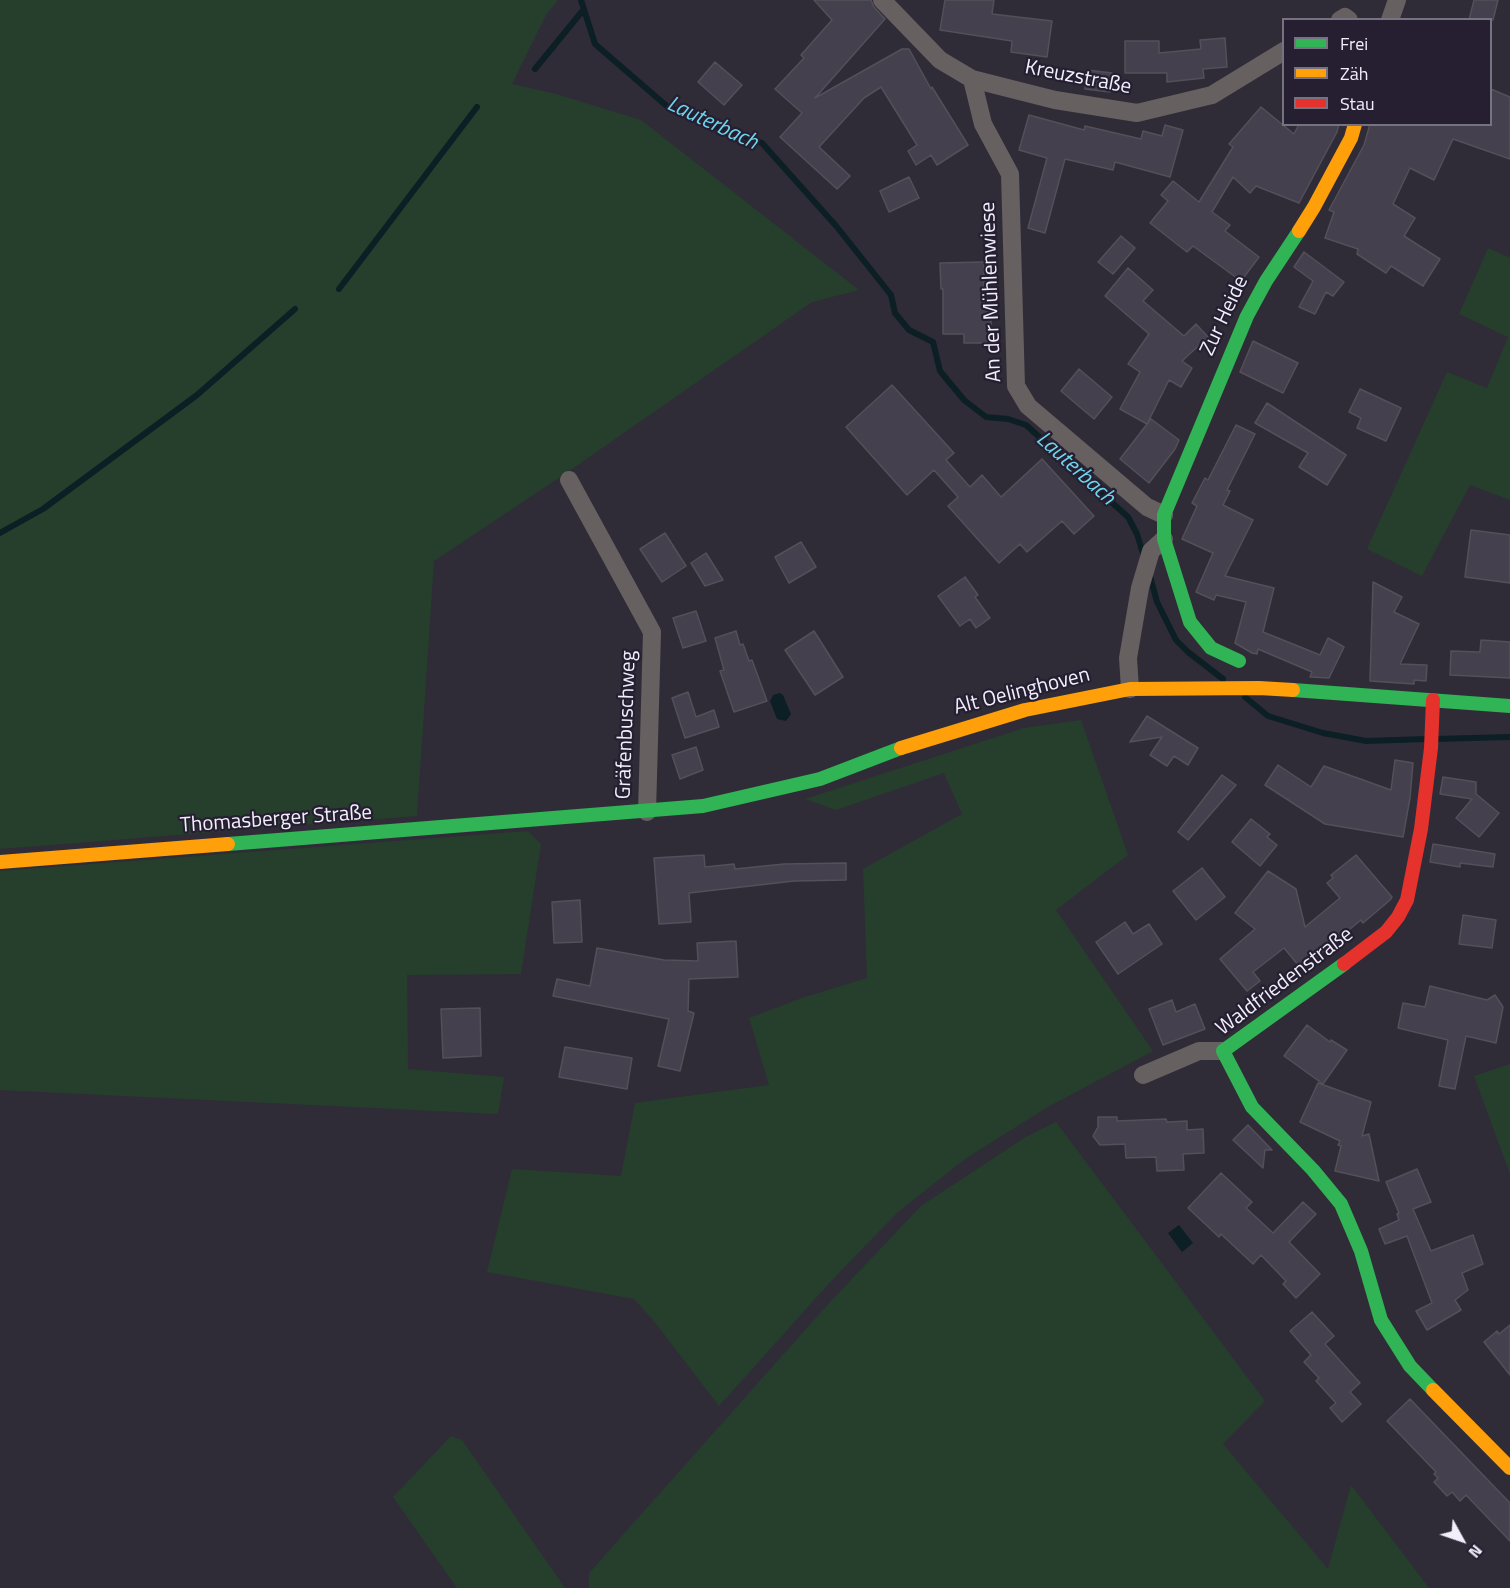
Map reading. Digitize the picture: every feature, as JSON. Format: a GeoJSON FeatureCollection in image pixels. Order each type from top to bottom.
{"type":"FeatureCollection","features":[{"type":"Feature","properties":{"kind":"street","name":"Kreuzstraße"},"geometry":{"type":"LineString","coordinates":[[882,0],[940,60],[972,79],[1054,100],[1137,112],[1212,95],[1282,52]]}},
{"type":"Feature","properties":{"kind":"street"},"geometry":{"type":"LineString","coordinates":[[1391,18],[1397,0]]}},
{"type":"Feature","properties":{"kind":"street","name":"An der Mühlenwiese"},"geometry":{"type":"LineString","coordinates":[[972,79],[983,124],[1010,174],[1016,386],[1028,406],[1147,507],[1164,515]]}},
{"type":"Feature","properties":{"kind":"street","name":"Zur Heide"},"geometry":{"type":"LineString","coordinates":[[1130,689],[1128,658],[1140,588],[1157,545],[1164,515],[1247,316],[1266,281],[1314,207],[1351,138],[1354,126]]}},
{"type":"Feature","properties":{"kind":"street","name":"Gräfenbuschweg"},"geometry":{"type":"LineString","coordinates":[[569,480],[652,632],[647,812]]}},
{"type":"Feature","properties":{"kind":"street","name":"Zur Heide"},"geometry":{"type":"LineString","coordinates":[[1157,545],[1191,622],[1211,648],[1239,661]]}},
{"type":"Feature","properties":{"kind":"street","name":"Alt Oelinghoven"},"geometry":{"type":"LineString","coordinates":[[555,819],[703,806],[820,779],[904,747],[1025,710],[1130,689],[1259,688],[1510,706]]}},
{"type":"Feature","properties":{"kind":"street","name":"Waldfriedenstraße"},"geometry":{"type":"LineString","coordinates":[[1433,700],[1431,748],[1421,829],[1407,900],[1398,917],[1386,932],[1364,949],[1223,1051],[1252,1107],[1313,1170],[1341,1204],[1361,1251],[1381,1320],[1395,1345],[1410,1366],[1510,1468]]}},
{"type":"Feature","properties":{"kind":"street","name":"Thomasberger Straße"},"geometry":{"type":"LineString","coordinates":[[0,861],[555,819]]}},
{"type":"Feature","properties":{"kind":"street"},"geometry":{"type":"LineString","coordinates":[[1143,1075],[1198,1051],[1223,1051]]}},
{"type":"Feature","properties":{"kind":"green space"},"geometry":{"type":"Polygon","coordinates":[[[0,0],[558,0],[546,15],[512,84],[556,94],[641,120],[859,290],[812,302],[572,469],[434,561],[417,816],[0,849],[0,0]]]}},
{"type":"Feature","properties":{"kind":"green space"},"geometry":{"type":"Polygon","coordinates":[[[1488,248],[1510,258],[1510,500],[1470,485],[1422,576],[1367,549],[1447,372],[1487,388],[1508,337],[1459,314],[1488,248]]]}},
{"type":"Feature","properties":{"kind":"green space"},"geometry":{"type":"Polygon","coordinates":[[[1081,720],[1128,855],[1056,910],[1153,1051],[1046,1108],[965,1159],[898,1212],[833,1279],[719,1406],[653,1320],[634,1299],[487,1272],[512,1169],[621,1176],[635,1103],[769,1085],[749,1018],[802,998],[867,978],[863,869],[962,814],[944,773],[836,810],[805,799],[1024,728],[1081,720]]]}},
{"type":"Feature","properties":{"kind":"green space"},"geometry":{"type":"Polygon","coordinates":[[[528,831],[541,844],[521,974],[407,975],[408,1069],[504,1077],[498,1114],[0,1090],[0,871],[528,831]]]}},
{"type":"Feature","properties":{"kind":"green space"},"geometry":{"type":"Polygon","coordinates":[[[1510,1064],[1510,1174],[1474,1076],[1510,1064]]]}},
{"type":"Feature","properties":{"kind":"green space"},"geometry":{"type":"Polygon","coordinates":[[[1056,1122],[1265,1401],[1223,1444],[1328,1569],[1351,1485],[1429,1588],[589,1588],[589,1573],[830,1302],[921,1206],[1024,1138],[1056,1122]]]}},
{"type":"Feature","properties":{"kind":"green space"},"geometry":{"type":"Polygon","coordinates":[[[451,1436],[462,1440],[565,1588],[457,1588],[393,1497],[451,1436]]]}},
{"type":"Feature","properties":{"kind":"water"},"geometry":{"type":"Polygon","coordinates":[[[780,693],[791,714],[786,721],[777,719],[770,701],[773,695],[780,693]]]}},
{"type":"Feature","properties":{"kind":"water"},"geometry":{"type":"Polygon","coordinates":[[[1179,1225],[1193,1243],[1182,1252],[1168,1233],[1179,1225]]]}},
{"type":"Feature","properties":{"kind":"building"},"geometry":{"type":"Polygon","coordinates":[[[814,0],[871,0],[885,19],[815,98],[902,49],[909,49],[931,89],[932,87],[968,145],[937,165],[931,155],[916,165],[908,151],[917,145],[881,87],[864,98],[819,147],[850,176],[837,189],[780,137],[802,113],[775,89],[804,58],[801,55],[832,20],[814,0]]]}},
{"type":"Feature","properties":{"kind":"building"},"geometry":{"type":"Polygon","coordinates":[[[945,0],[994,0],[992,14],[1052,21],[1047,57],[1011,52],[1012,41],[940,30],[945,0]]]}},
{"type":"Feature","properties":{"kind":"building"},"geometry":{"type":"Polygon","coordinates":[[[1474,0],[1498,0],[1493,20],[1492,18],[1470,18],[1474,0]]]}},
{"type":"Feature","properties":{"kind":"building"},"geometry":{"type":"Polygon","coordinates":[[[1225,38],[1227,67],[1203,69],[1204,78],[1167,82],[1167,73],[1125,73],[1125,41],[1159,41],[1159,53],[1201,49],[1200,40],[1225,38]]]}},
{"type":"Feature","properties":{"kind":"building"},"geometry":{"type":"Polygon","coordinates":[[[715,62],[742,85],[724,105],[698,82],[715,62]]]}},
{"type":"Feature","properties":{"kind":"building"},"geometry":{"type":"Polygon","coordinates":[[[1087,70],[1112,73],[1110,92],[1085,89],[1087,70]]]}},
{"type":"Feature","properties":{"kind":"building"},"geometry":{"type":"Polygon","coordinates":[[[1492,89],[1510,97],[1510,159],[1453,139],[1434,180],[1410,168],[1393,204],[1415,218],[1404,236],[1440,259],[1423,286],[1391,266],[1386,273],[1357,254],[1358,249],[1325,238],[1334,212],[1329,210],[1364,145],[1369,126],[1492,126],[1492,89]]]}},
{"type":"Feature","properties":{"kind":"building"},"geometry":{"type":"Polygon","coordinates":[[[1261,107],[1294,134],[1298,126],[1338,126],[1299,203],[1256,186],[1250,193],[1233,177],[1212,212],[1230,225],[1225,231],[1259,257],[1241,281],[1193,246],[1187,252],[1150,223],[1168,201],[1161,195],[1173,181],[1199,202],[1233,147],[1229,144],[1261,107]]]}},
{"type":"Feature","properties":{"kind":"building"},"geometry":{"type":"Polygon","coordinates":[[[1029,115],[1084,130],[1085,126],[1141,139],[1143,131],[1162,136],[1165,125],[1183,130],[1170,177],[1115,162],[1113,170],[1065,159],[1045,233],[1028,228],[1047,158],[1019,150],[1029,115]]]}},
{"type":"Feature","properties":{"kind":"building"},"geometry":{"type":"Polygon","coordinates":[[[909,177],[919,198],[889,212],[880,191],[909,177]]]}},
{"type":"Feature","properties":{"kind":"building"},"geometry":{"type":"Polygon","coordinates":[[[1121,236],[1135,248],[1113,274],[1098,262],[1121,236]]]}},
{"type":"Feature","properties":{"kind":"building"},"geometry":{"type":"Polygon","coordinates":[[[1304,252],[1344,282],[1333,296],[1326,292],[1315,314],[1299,307],[1313,281],[1294,267],[1304,252]]]}},
{"type":"Feature","properties":{"kind":"building"},"geometry":{"type":"Polygon","coordinates":[[[984,262],[984,306],[991,306],[989,343],[964,343],[964,334],[943,334],[943,289],[941,289],[940,263],[984,262]]]}},
{"type":"Feature","properties":{"kind":"building"},"geometry":{"type":"Polygon","coordinates":[[[1128,268],[1153,290],[1143,301],[1184,336],[1196,324],[1208,337],[1182,361],[1192,368],[1181,387],[1169,380],[1147,424],[1120,409],[1140,372],[1128,364],[1149,334],[1105,296],[1128,268]]]}},
{"type":"Feature","properties":{"kind":"building"},"geometry":{"type":"Polygon","coordinates":[[[1253,341],[1298,363],[1283,393],[1240,372],[1253,341]]]}},
{"type":"Feature","properties":{"kind":"building"},"geometry":{"type":"Polygon","coordinates":[[[1079,369],[1112,397],[1094,419],[1061,391],[1079,369]]]}},
{"type":"Feature","properties":{"kind":"building"},"geometry":{"type":"Polygon","coordinates":[[[892,385],[954,453],[946,460],[970,487],[982,475],[1001,497],[1042,459],[1094,516],[1074,534],[1062,521],[1027,552],[1020,544],[999,563],[948,506],[958,497],[934,470],[907,495],[846,427],[892,385]]]}},
{"type":"Feature","properties":{"kind":"building"},"geometry":{"type":"Polygon","coordinates":[[[1360,389],[1401,408],[1386,441],[1357,428],[1361,418],[1349,412],[1360,389]]]}},
{"type":"Feature","properties":{"kind":"building"},"geometry":{"type":"Polygon","coordinates":[[[1267,403],[1346,455],[1327,485],[1299,467],[1308,453],[1255,423],[1267,403]]]}},
{"type":"Feature","properties":{"kind":"building"},"geometry":{"type":"Polygon","coordinates":[[[1151,419],[1179,440],[1175,449],[1149,483],[1120,459],[1151,419]]]}},
{"type":"Feature","properties":{"kind":"building"},"geometry":{"type":"Polygon","coordinates":[[[1236,425],[1255,434],[1227,490],[1230,491],[1223,505],[1253,520],[1225,576],[1274,588],[1263,632],[1320,655],[1328,638],[1344,647],[1329,678],[1310,677],[1312,672],[1258,649],[1257,654],[1252,653],[1235,643],[1246,602],[1216,595],[1214,600],[1196,592],[1213,553],[1182,539],[1197,506],[1192,503],[1205,478],[1208,480],[1236,425]]]}},
{"type":"Feature","properties":{"kind":"building"},"geometry":{"type":"Polygon","coordinates":[[[1471,530],[1510,535],[1510,583],[1465,577],[1471,530]]]}},
{"type":"Feature","properties":{"kind":"building"},"geometry":{"type":"Polygon","coordinates":[[[665,533],[686,566],[662,582],[640,549],[665,533]]]}},
{"type":"Feature","properties":{"kind":"building"},"geometry":{"type":"Polygon","coordinates":[[[801,542],[816,567],[789,583],[775,557],[801,542]]]}},
{"type":"Feature","properties":{"kind":"building"},"geometry":{"type":"Polygon","coordinates":[[[706,553],[723,580],[705,586],[691,563],[706,553]]]}},
{"type":"Feature","properties":{"kind":"building"},"geometry":{"type":"Polygon","coordinates":[[[965,577],[978,595],[975,597],[990,618],[976,628],[970,619],[960,626],[938,596],[965,577]]]}},
{"type":"Feature","properties":{"kind":"building"},"geometry":{"type":"Polygon","coordinates":[[[1373,582],[1402,597],[1394,612],[1419,624],[1400,664],[1427,665],[1426,681],[1414,680],[1414,684],[1370,681],[1373,582]]]}},
{"type":"Feature","properties":{"kind":"building"},"geometry":{"type":"Polygon","coordinates":[[[696,611],[706,641],[683,648],[673,618],[696,611]]]}},
{"type":"Feature","properties":{"kind":"building"},"geometry":{"type":"Polygon","coordinates":[[[736,631],[740,645],[743,644],[749,661],[752,660],[767,701],[734,712],[720,671],[724,670],[715,638],[736,631]]]}},
{"type":"Feature","properties":{"kind":"building"},"geometry":{"type":"Polygon","coordinates":[[[814,631],[843,677],[815,695],[785,650],[814,631]]]}},
{"type":"Feature","properties":{"kind":"building"},"geometry":{"type":"Polygon","coordinates":[[[1481,640],[1510,642],[1510,678],[1450,675],[1451,651],[1480,652],[1481,640]]]}},
{"type":"Feature","properties":{"kind":"building"},"geometry":{"type":"Polygon","coordinates":[[[688,692],[696,717],[714,710],[719,727],[685,738],[672,698],[688,692]]]}},
{"type":"Feature","properties":{"kind":"building"},"geometry":{"type":"Polygon","coordinates":[[[1147,716],[1198,748],[1188,765],[1174,756],[1167,766],[1150,755],[1162,737],[1130,742],[1147,716]]]}},
{"type":"Feature","properties":{"kind":"building"},"geometry":{"type":"Polygon","coordinates":[[[696,747],[703,770],[680,779],[672,755],[696,747]]]}},
{"type":"Feature","properties":{"kind":"building"},"geometry":{"type":"Polygon","coordinates":[[[1395,760],[1413,763],[1403,837],[1325,824],[1265,785],[1278,765],[1311,787],[1324,766],[1391,790],[1395,760]]]}},
{"type":"Feature","properties":{"kind":"building"},"geometry":{"type":"Polygon","coordinates":[[[1222,775],[1236,785],[1188,840],[1178,832],[1222,775]]]}},
{"type":"Feature","properties":{"kind":"building"},"geometry":{"type":"Polygon","coordinates":[[[1443,777],[1476,782],[1476,794],[1499,813],[1479,837],[1456,818],[1472,799],[1440,794],[1443,777]]]}},
{"type":"Feature","properties":{"kind":"building"},"geometry":{"type":"Polygon","coordinates":[[[1251,819],[1270,834],[1267,837],[1277,845],[1260,866],[1232,842],[1251,819]]]}},
{"type":"Feature","properties":{"kind":"building"},"geometry":{"type":"Polygon","coordinates":[[[1433,844],[1495,854],[1493,867],[1460,863],[1460,867],[1430,862],[1433,844]]]}},
{"type":"Feature","properties":{"kind":"building"},"geometry":{"type":"Polygon","coordinates":[[[704,855],[705,867],[734,864],[735,869],[784,864],[846,863],[846,880],[794,881],[689,893],[691,922],[659,924],[654,858],[704,855]]]}},
{"type":"Feature","properties":{"kind":"building"},"geometry":{"type":"Polygon","coordinates":[[[1356,855],[1392,897],[1390,900],[1363,923],[1361,920],[1317,956],[1315,953],[1299,966],[1284,948],[1253,972],[1260,981],[1247,991],[1220,959],[1255,929],[1235,913],[1268,871],[1296,889],[1305,927],[1340,898],[1327,883],[1333,878],[1331,875],[1356,855]]]}},
{"type":"Feature","properties":{"kind":"building"},"geometry":{"type":"Polygon","coordinates":[[[1202,868],[1225,897],[1196,920],[1173,891],[1202,868]]]}},
{"type":"Feature","properties":{"kind":"building"},"geometry":{"type":"Polygon","coordinates":[[[580,900],[582,942],[554,943],[552,902],[580,900]]]}},
{"type":"Feature","properties":{"kind":"building"},"geometry":{"type":"Polygon","coordinates":[[[1463,915],[1496,920],[1492,948],[1459,944],[1463,915]]]}},
{"type":"Feature","properties":{"kind":"building"},"geometry":{"type":"Polygon","coordinates":[[[1125,922],[1133,934],[1149,924],[1162,944],[1118,974],[1096,942],[1125,922]]]}},
{"type":"Feature","properties":{"kind":"building"},"geometry":{"type":"Polygon","coordinates":[[[736,941],[738,977],[689,979],[688,1011],[694,1013],[680,1071],[658,1066],[669,1019],[553,996],[557,979],[590,986],[597,948],[664,960],[698,961],[697,943],[736,941]]]}},
{"type":"Feature","properties":{"kind":"building"},"geometry":{"type":"Polygon","coordinates":[[[1430,986],[1487,1000],[1495,995],[1503,1007],[1496,1043],[1466,1036],[1455,1089],[1439,1086],[1448,1040],[1398,1028],[1403,1003],[1425,1007],[1430,986]]]}},
{"type":"Feature","properties":{"kind":"building"},"geometry":{"type":"Polygon","coordinates":[[[1172,1000],[1176,1012],[1195,1004],[1205,1029],[1163,1045],[1149,1009],[1172,1000]]]}},
{"type":"Feature","properties":{"kind":"building"},"geometry":{"type":"Polygon","coordinates":[[[480,1008],[481,1056],[443,1058],[441,1009],[480,1008]]]}},
{"type":"Feature","properties":{"kind":"building"},"geometry":{"type":"Polygon","coordinates":[[[1307,1025],[1330,1042],[1331,1040],[1347,1050],[1323,1084],[1284,1056],[1307,1025]]]}},
{"type":"Feature","properties":{"kind":"building"},"geometry":{"type":"Polygon","coordinates":[[[565,1047],[632,1058],[627,1089],[559,1077],[565,1047]]]}},
{"type":"Feature","properties":{"kind":"building"},"geometry":{"type":"Polygon","coordinates":[[[1318,1083],[1371,1102],[1362,1136],[1369,1134],[1379,1181],[1335,1171],[1341,1146],[1338,1145],[1340,1141],[1300,1122],[1318,1083]]]}},
{"type":"Feature","properties":{"kind":"building"},"geometry":{"type":"Polygon","coordinates":[[[1098,1117],[1117,1117],[1117,1121],[1166,1119],[1167,1122],[1187,1121],[1187,1130],[1203,1129],[1204,1153],[1183,1154],[1184,1170],[1157,1171],[1156,1157],[1126,1158],[1125,1144],[1100,1145],[1093,1136],[1098,1127],[1098,1117]]]}},
{"type":"Feature","properties":{"kind":"building"},"geometry":{"type":"Polygon","coordinates":[[[1248,1125],[1272,1150],[1265,1150],[1263,1168],[1233,1140],[1248,1125]]]}},
{"type":"Feature","properties":{"kind":"building"},"geometry":{"type":"Polygon","coordinates":[[[1417,1169],[1431,1202],[1413,1209],[1431,1251],[1473,1235],[1483,1264],[1462,1273],[1468,1290],[1455,1300],[1461,1310],[1427,1330],[1416,1311],[1432,1303],[1407,1236],[1385,1244],[1379,1229],[1399,1220],[1397,1214],[1399,1213],[1386,1182],[1417,1169]]]}},
{"type":"Feature","properties":{"kind":"building"},"geometry":{"type":"Polygon","coordinates":[[[1221,1173],[1252,1202],[1246,1208],[1273,1233],[1303,1202],[1316,1214],[1289,1242],[1320,1274],[1296,1298],[1283,1284],[1286,1281],[1261,1255],[1253,1264],[1221,1234],[1219,1237],[1188,1208],[1221,1173]]]}},
{"type":"Feature","properties":{"kind":"building"},"geometry":{"type":"Polygon","coordinates":[[[1312,1312],[1334,1336],[1325,1344],[1360,1383],[1350,1392],[1361,1404],[1342,1422],[1330,1408],[1336,1403],[1316,1381],[1319,1378],[1304,1362],[1311,1355],[1290,1331],[1312,1312]]]}},
{"type":"Feature","properties":{"kind":"building"},"geometry":{"type":"Polygon","coordinates":[[[1510,1325],[1510,1375],[1484,1342],[1497,1331],[1499,1334],[1510,1325]]]}},
{"type":"Feature","properties":{"kind":"building"},"geometry":{"type":"Polygon","coordinates":[[[1410,1399],[1510,1503],[1510,1541],[1466,1495],[1460,1501],[1452,1492],[1447,1496],[1434,1482],[1438,1478],[1434,1474],[1436,1472],[1387,1421],[1410,1399]]]}},
{"type":"Feature","properties":{"kind":"waterway","name":"Lauterbach"},"geometry":{"type":"LineString","coordinates":[[581,0],[595,44],[669,108],[762,143],[837,227],[891,295],[895,313],[909,330],[933,342],[940,371],[964,400],[986,417],[1008,419],[1026,425],[1128,517],[1137,534],[1144,557]]}},
{"type":"Feature","properties":{"kind":"waterway"},"geometry":{"type":"LineString","coordinates":[[535,69],[584,9]]}},
{"type":"Feature","properties":{"kind":"waterway"},"geometry":{"type":"LineString","coordinates":[[339,289],[477,107]]}},
{"type":"Feature","properties":{"kind":"waterway"},"geometry":{"type":"LineString","coordinates":[[0,533],[43,509],[197,395],[295,309]]}},
{"type":"Feature","properties":{"kind":"waterway","name":"Lauterbach"},"geometry":{"type":"LineString","coordinates":[[1150,576],[1157,602],[1176,640],[1223,679]]}},
{"type":"Feature","properties":{"kind":"waterway","name":"Lauterbach"},"geometry":{"type":"LineString","coordinates":[[1245,697],[1268,716],[1323,733],[1366,741],[1426,739]]}},
{"type":"Feature","properties":{"kind":"waterway","name":"Lauterbach"},"geometry":{"type":"LineString","coordinates":[[1436,739],[1510,737]]}},
{"type":"Feature","properties":{"kind":"traffic: fast"},"geometry":{"type":"LineString","coordinates":[[1239,661],[1211,648],[1190,622],[1164,539],[1164,515],[1247,316],[1266,281],[1299,231]]}},
{"type":"Feature","properties":{"kind":"traffic: fast"},"geometry":{"type":"LineString","coordinates":[[1293,690],[1510,706]]}},
{"type":"Feature","properties":{"kind":"traffic: fast"},"geometry":{"type":"LineString","coordinates":[[228,844],[703,806],[820,779],[901,748]]}},
{"type":"Feature","properties":{"kind":"traffic: fast"},"geometry":{"type":"LineString","coordinates":[[1344,964],[1223,1051],[1252,1107],[1313,1170],[1341,1204],[1361,1251],[1381,1320],[1410,1366],[1433,1390]]}},
{"type":"Feature","properties":{"kind":"traffic: slow"},"geometry":{"type":"LineString","coordinates":[[1299,231],[1351,138],[1354,126]]}},
{"type":"Feature","properties":{"kind":"traffic: slow"},"geometry":{"type":"LineString","coordinates":[[901,748],[1025,710],[1130,689],[1293,690]]}},
{"type":"Feature","properties":{"kind":"traffic: slow"},"geometry":{"type":"LineString","coordinates":[[0,862],[228,844]]}},
{"type":"Feature","properties":{"kind":"traffic: slow"},"geometry":{"type":"LineString","coordinates":[[1433,1390],[1510,1468]]}},
{"type":"Feature","properties":{"kind":"traffic: jam"},"geometry":{"type":"LineString","coordinates":[[1344,964],[1386,932],[1398,917],[1407,900],[1421,829],[1431,748],[1433,700]]}}]}
